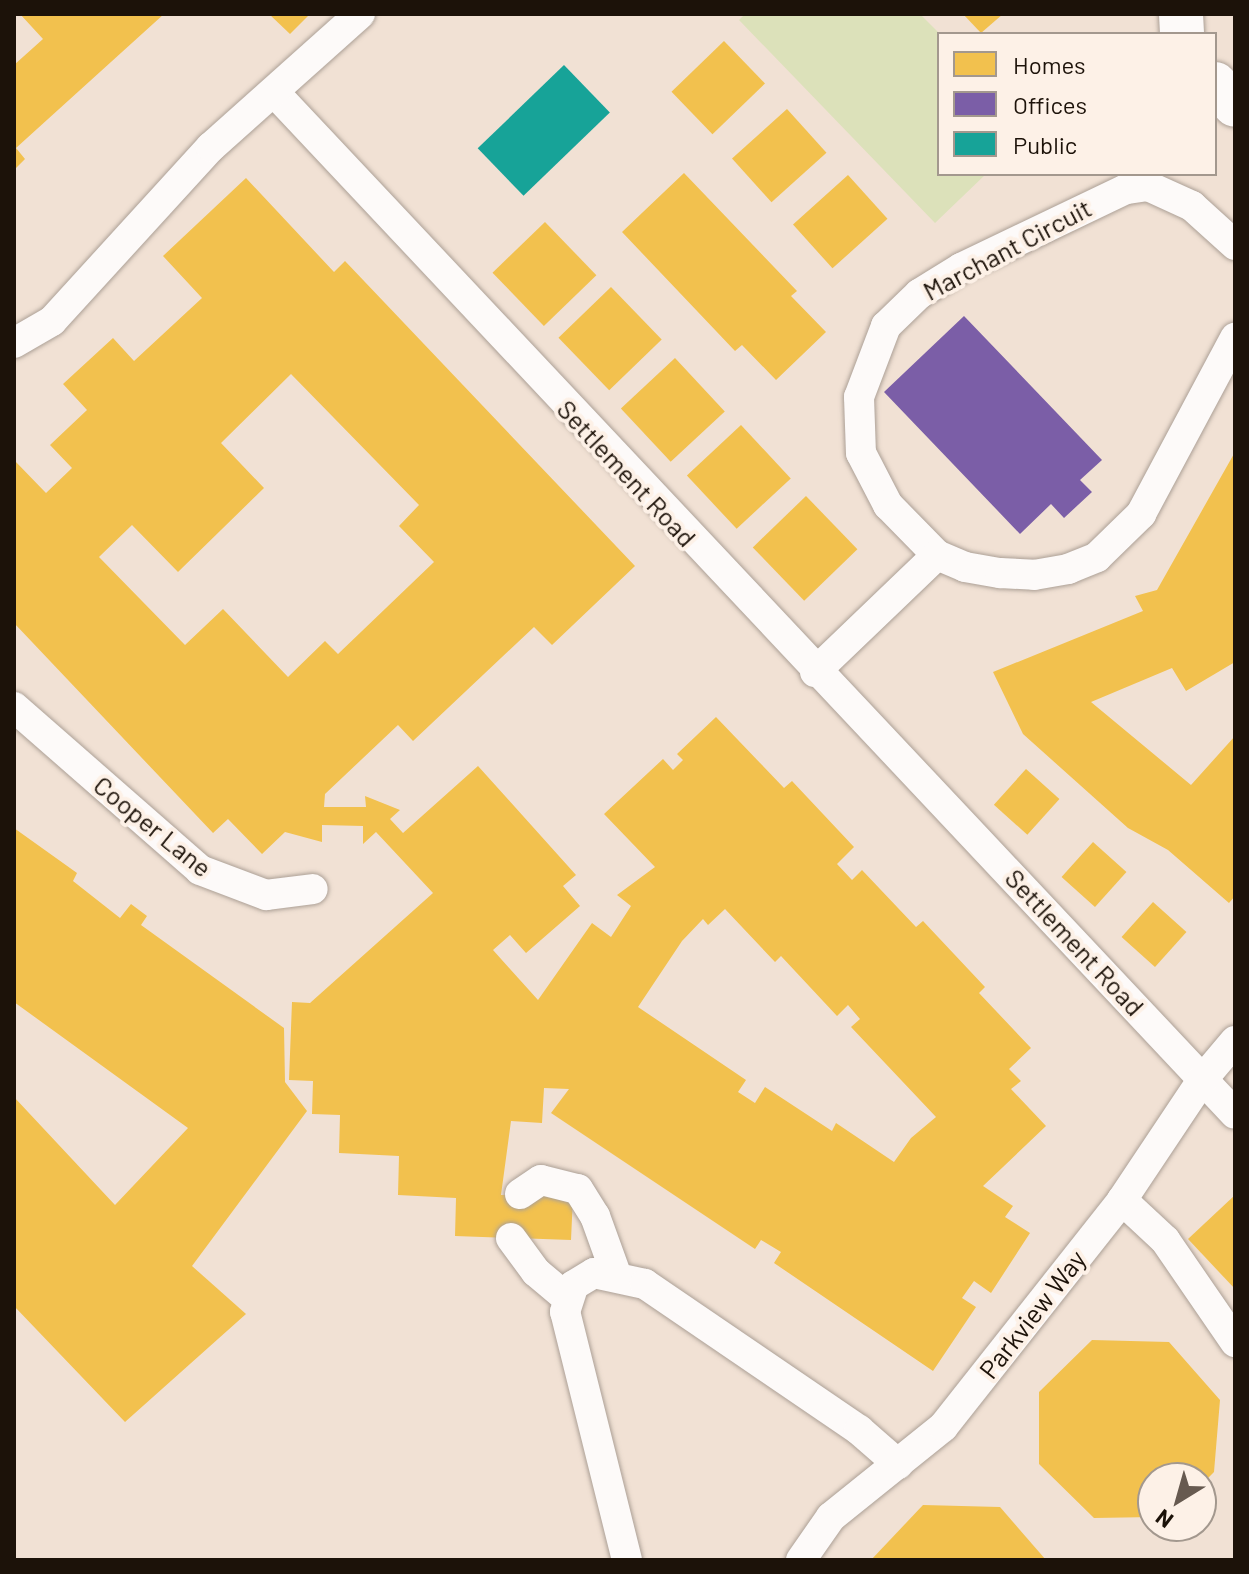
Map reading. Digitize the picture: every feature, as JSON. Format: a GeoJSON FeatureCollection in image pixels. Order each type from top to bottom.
{"type":"FeatureCollection","features":[{"type":"Feature","properties":{"kind":"street"},"geometry":{"type":"LineString","coordinates":[[1217,86],[1235,105]]}},
{"type":"Feature","properties":{"kind":"lane"},"geometry":{"type":"LineString","coordinates":[[14,343],[52,321],[152,206],[360,14]]}},
{"type":"Feature","properties":{"kind":"lane","name":"Settlement Road"},"geometry":{"type":"LineString","coordinates":[[275,93],[815,672],[1235,1114]]}},
{"type":"Feature","properties":{"kind":"lane","name":"Marchant Circuit"},"geometry":{"type":"LineString","coordinates":[[1235,245],[1224,212],[1148,186],[1126,189],[961,268],[919,294],[886,326],[859,397],[861,453],[888,505],[937,555],[965,567],[1034,575],[1097,557],[1141,514],[1235,338]]}},
{"type":"Feature","properties":{"kind":"lane"},"geometry":{"type":"LineString","coordinates":[[815,672],[937,555]]}},
{"type":"Feature","properties":{"kind":"lane","name":"Cooper Lane"},"geometry":{"type":"LineString","coordinates":[[14,707],[200,870],[266,895],[313,889]]}},
{"type":"Feature","properties":{"kind":"lane","name":"Parkview Way"},"geometry":{"type":"LineString","coordinates":[[801,1560],[831,1517],[943,1427],[1122,1200],[1202,1080],[1235,1041]]}},
{"type":"Feature","properties":{"kind":"lane"},"geometry":{"type":"LineString","coordinates":[[520,1194],[541,1180],[578,1189],[595,1216],[616,1274]]}},
{"type":"Feature","properties":{"kind":"lane"},"geometry":{"type":"LineString","coordinates":[[1122,1200],[1165,1240],[1235,1342]]}},
{"type":"Feature","properties":{"kind":"lane"},"geometry":{"type":"LineString","coordinates":[[511,1238],[536,1272],[567,1298]]}},
{"type":"Feature","properties":{"kind":"lane"},"geometry":{"type":"LineString","coordinates":[[627,1560],[568,1329],[567,1298],[583,1277],[616,1274],[645,1284],[859,1430],[898,1464]]}},
{"type":"Feature","properties":{"kind":"green space"},"geometry":{"type":"Polygon","coordinates":[[[745,14],[920,14],[938,32],[937,176],[984,176],[935,223],[739,20],[745,14]]]}},
{"type":"Feature","properties":{"kind":"building: Homes"},"geometry":{"type":"Polygon","coordinates":[[[20,14],[164,14],[16,148],[25,159],[14,170],[14,65],[43,39],[20,14]]]}},
{"type":"Feature","properties":{"kind":"building: Homes"},"geometry":{"type":"Polygon","coordinates":[[[269,14],[310,14],[290,34],[269,14]]]}},
{"type":"Feature","properties":{"kind":"building: Homes"},"geometry":{"type":"Polygon","coordinates":[[[963,14],[1003,14],[982,32],[963,14]]]}},
{"type":"Feature","properties":{"kind":"building: Homes"},"geometry":{"type":"Polygon","coordinates":[[[724,41],[765,83],[712,134],[671,92],[724,41]]]}},
{"type":"Feature","properties":{"kind":"building: Homes"},"geometry":{"type":"Polygon","coordinates":[[[787,109],[826,153],[771,202],[732,159],[787,109]]]}},
{"type":"Feature","properties":{"kind":"building: Homes"},"geometry":{"type":"Polygon","coordinates":[[[684,173],[797,291],[791,296],[826,332],[776,380],[742,345],[735,351],[622,232],[684,173]]]}},
{"type":"Feature","properties":{"kind":"building: Homes"},"geometry":{"type":"Polygon","coordinates":[[[848,175],[887,219],[832,268],[793,225],[848,175]]]}},
{"type":"Feature","properties":{"kind":"building: Homes"},"geometry":{"type":"Polygon","coordinates":[[[246,178],[334,272],[345,261],[635,566],[552,645],[534,627],[413,741],[398,725],[325,794],[324,807],[366,807],[365,796],[400,810],[390,819],[403,833],[478,766],[576,875],[563,886],[580,906],[526,953],[510,935],[493,950],[538,1000],[592,923],[611,937],[631,906],[617,895],[655,867],[604,814],[663,759],[673,770],[683,760],[677,754],[716,717],[784,788],[792,781],[854,847],[837,864],[852,880],[862,870],[916,927],[923,921],[985,987],[979,993],[1031,1048],[1009,1069],[1021,1081],[1011,1089],[1046,1126],[983,1186],[1013,1206],[1005,1217],[1030,1233],[991,1293],[974,1281],[962,1298],[976,1307],[933,1371],[774,1263],[781,1252],[761,1240],[755,1249],[551,1113],[569,1089],[544,1088],[542,1123],[511,1121],[501,1195],[573,1196],[571,1240],[455,1236],[456,1198],[398,1195],[399,1156],[339,1153],[340,1115],[312,1114],[313,1081],[289,1080],[292,1002],[310,1003],[433,893],[376,832],[363,844],[363,826],[322,825],[322,842],[285,832],[262,854],[228,819],[213,833],[14,623],[14,460],[46,493],[72,468],[50,445],[87,410],[63,384],[113,338],[134,361],[202,298],[163,256],[246,178]],[[291,374],[221,443],[264,488],[178,572],[132,525],[99,557],[185,645],[223,609],[288,677],[325,641],[338,654],[434,562],[399,526],[419,505],[291,374]],[[725,909],[708,925],[703,919],[682,941],[638,1007],[746,1080],[738,1092],[755,1103],[765,1087],[832,1131],[836,1123],[894,1162],[911,1138],[936,1117],[851,1027],[860,1019],[848,1005],[837,1016],[781,956],[775,962],[725,909]]]}},
{"type":"Feature","properties":{"kind":"building: Homes"},"geometry":{"type":"Polygon","coordinates":[[[545,222],[596,275],[544,326],[492,273],[545,222]]]}},
{"type":"Feature","properties":{"kind":"building: Homes"},"geometry":{"type":"Polygon","coordinates":[[[611,287],[662,340],[609,390],[558,338],[611,287]]]}},
{"type":"Feature","properties":{"kind":"building: Homes"},"geometry":{"type":"Polygon","coordinates":[[[675,358],[725,411],[671,462],[621,408],[675,358]]]}},
{"type":"Feature","properties":{"kind":"building: Homes"},"geometry":{"type":"Polygon","coordinates":[[[741,425],[791,478],[737,529],[687,475],[741,425]]]}},
{"type":"Feature","properties":{"kind":"building: Homes"},"geometry":{"type":"Polygon","coordinates":[[[1235,452],[1235,662],[1186,691],[1172,668],[1091,702],[1191,785],[1235,736],[1235,896],[1229,903],[1168,850],[1128,828],[1023,734],[993,672],[1143,611],[1135,596],[1157,590],[1235,452]]]}},
{"type":"Feature","properties":{"kind":"building: Homes"},"geometry":{"type":"Polygon","coordinates":[[[806,496],[857,549],[804,601],[753,547],[806,496]]]}},
{"type":"Feature","properties":{"kind":"building: Homes"},"geometry":{"type":"Polygon","coordinates":[[[1026,769],[1059,799],[1027,835],[994,805],[1026,769]]]}},
{"type":"Feature","properties":{"kind":"building: Homes"},"geometry":{"type":"Polygon","coordinates":[[[14,828],[77,873],[73,881],[120,918],[131,904],[147,916],[141,925],[284,1028],[285,1082],[307,1111],[192,1266],[246,1314],[125,1422],[14,1306],[14,1097],[115,1205],[188,1128],[14,1002],[14,828]]]}},
{"type":"Feature","properties":{"kind":"building: Homes"},"geometry":{"type":"Polygon","coordinates":[[[1093,842],[1126,872],[1095,907],[1062,877],[1093,842]]]}},
{"type":"Feature","properties":{"kind":"building: Homes"},"geometry":{"type":"Polygon","coordinates":[[[1153,902],[1186,932],[1155,967],[1122,937],[1153,902]]]}},
{"type":"Feature","properties":{"kind":"building: Homes"},"geometry":{"type":"Polygon","coordinates":[[[1235,1195],[1235,1289],[1188,1239],[1235,1195]]]}},
{"type":"Feature","properties":{"kind":"building: Homes"},"geometry":{"type":"Polygon","coordinates":[[[1092,1340],[1169,1342],[1220,1400],[1215,1462],[1137,1462],[1137,1517],[1094,1518],[1039,1464],[1039,1392],[1092,1340]]]}},
{"type":"Feature","properties":{"kind":"building: Homes"},"geometry":{"type":"Polygon","coordinates":[[[923,1505],[1000,1507],[1046,1560],[871,1560],[923,1505]]]}},
{"type":"Feature","properties":{"kind":"building: Offices"},"geometry":{"type":"Polygon","coordinates":[[[964,316],[1102,460],[1080,480],[1092,492],[1064,518],[1051,504],[1020,534],[884,392],[964,316]]]}},
{"type":"Feature","properties":{"kind":"building: Public"},"geometry":{"type":"Polygon","coordinates":[[[564,65],[610,112],[524,196],[478,148],[564,65]]]}}]}
